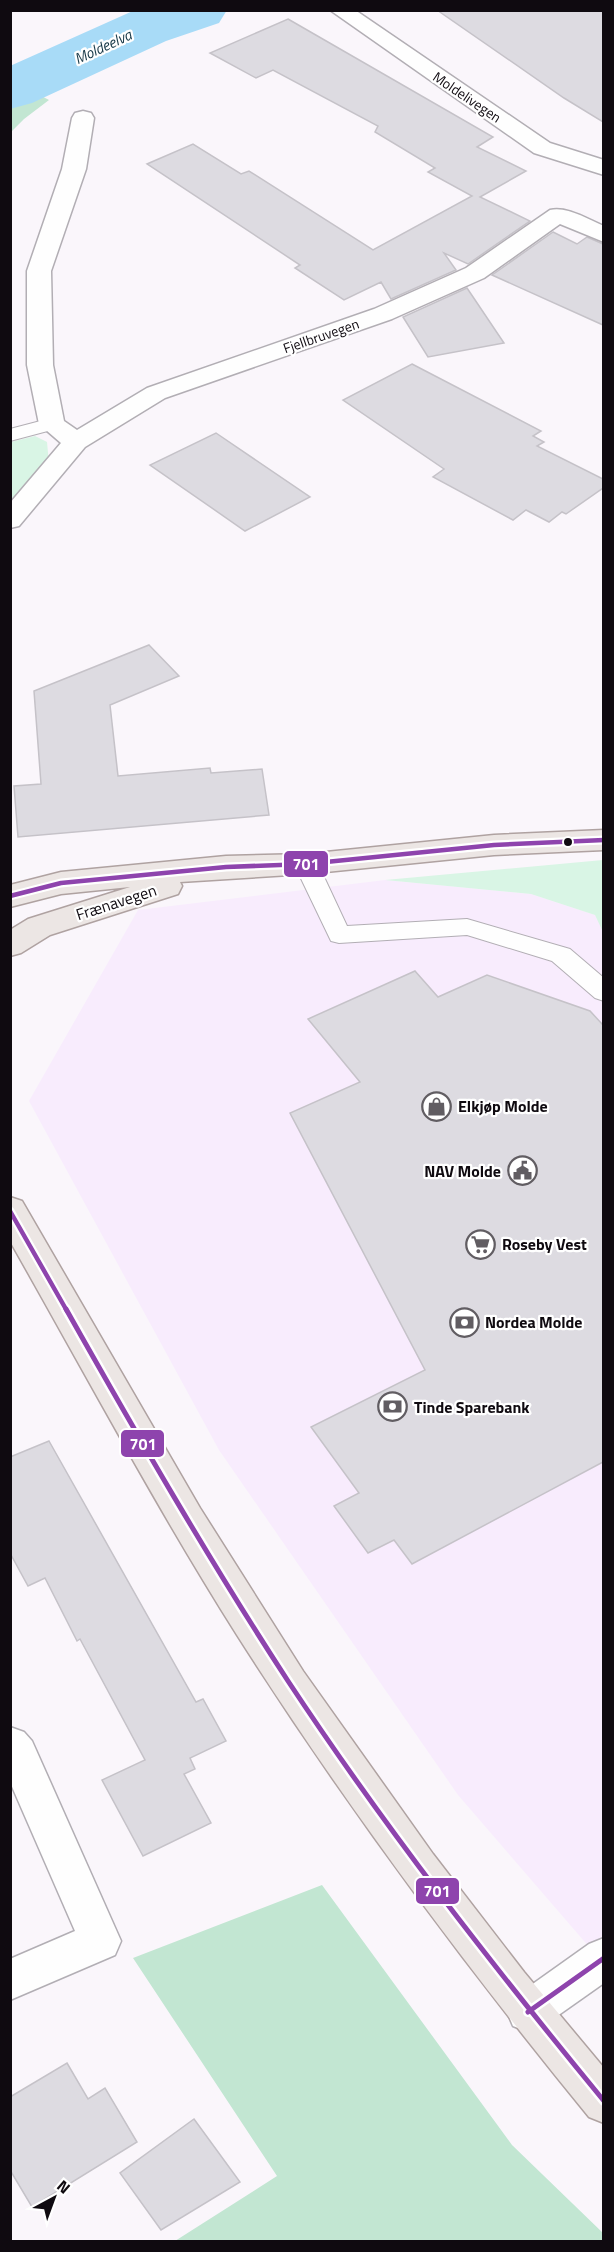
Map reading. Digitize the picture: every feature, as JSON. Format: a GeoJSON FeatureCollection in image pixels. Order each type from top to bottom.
{"type":"FeatureCollection","features":[{"type":"Feature","properties":{"kind":"main road","name":"Frænavegen"},"geometry":{"type":"LineString","coordinates":[[10,896],[61,883],[226,867],[306,864],[494,845],[603,840]]}},
{"type":"Feature","properties":{"kind":"main road","name":"Frænavegen"},"geometry":{"type":"LineString","coordinates":[[10,945],[39,927],[226,867]]}},
{"type":"Feature","properties":{"kind":"main road"},"geometry":{"type":"LineString","coordinates":[[10,1210],[194,1530],[249,1621],[378,1811],[528,2012],[603,2102]]}},
{"type":"Feature","properties":{"kind":"street","name":"Moldelivegen"},"geometry":{"type":"LineString","coordinates":[[340,10],[542,148],[603,168]]}},
{"type":"Feature","properties":{"kind":"street"},"geometry":{"type":"LineString","coordinates":[[76,442],[52,424],[40,365],[39,271],[74,169],[82,118]]}},
{"type":"Feature","properties":{"kind":"street","name":"Fjellbruvegen"},"geometry":{"type":"LineString","coordinates":[[10,520],[76,442],[156,393],[383,314],[475,273],[558,215],[603,235]]}},
{"type":"Feature","properties":{"kind":"street"},"geometry":{"type":"LineString","coordinates":[[10,1745],[18,1754],[100,1941],[10,1980]]}},
{"type":"Feature","properties":{"kind":"street"},"geometry":{"type":"LineString","coordinates":[[528,2012],[603,1959]]}},
{"type":"Feature","properties":{"kind":"lane"},"geometry":{"type":"LineString","coordinates":[[10,435],[52,424]]}},
{"type":"Feature","properties":{"kind":"lane"},"geometry":{"type":"LineString","coordinates":[[306,864],[339,935],[467,927],[561,956],[603,992]]}},
{"type":"Feature","properties":{"kind":"shaded area"},"geometry":{"type":"Polygon","coordinates":[[[385,880],[531,894],[595,915],[604,932],[603,1963],[458,1795],[219,1450],[29,1101],[138,910],[385,880]]]}},
{"type":"Feature","properties":{"kind":"green space"},"geometry":{"type":"Polygon","coordinates":[[[11,80],[49,100],[11,132],[11,80]]]}},
{"type":"Feature","properties":{"kind":"green space"},"geometry":{"type":"Polygon","coordinates":[[[35,436],[47,442],[49,463],[11,504],[11,442],[35,436]]]}},
{"type":"Feature","properties":{"kind":"green space"},"geometry":{"type":"Polygon","coordinates":[[[603,860],[603,932],[595,915],[531,894],[385,880],[603,860]]]}},
{"type":"Feature","properties":{"kind":"green space"},"geometry":{"type":"Polygon","coordinates":[[[322,1885],[512,2145],[603,2233],[603,2241],[175,2241],[277,2176],[133,1958],[322,1885]]]}},
{"type":"Feature","properties":{"kind":"building"},"geometry":{"type":"Polygon","coordinates":[[[437,10],[603,10],[603,122],[564,98],[437,10]]]}},
{"type":"Feature","properties":{"kind":"building"},"geometry":{"type":"Polygon","coordinates":[[[288,19],[493,137],[477,147],[526,171],[480,197],[530,221],[468,264],[444,253],[456,270],[391,299],[381,282],[344,300],[295,268],[300,265],[147,164],[193,144],[241,174],[249,171],[373,250],[472,196],[428,172],[435,168],[375,132],[378,126],[273,70],[256,78],[210,53],[288,19]]]}},
{"type":"Feature","properties":{"kind":"building"},"geometry":{"type":"Polygon","coordinates":[[[553,232],[577,244],[587,237],[603,244],[603,325],[492,275],[553,232]]]}},
{"type":"Feature","properties":{"kind":"building"},"geometry":{"type":"Polygon","coordinates":[[[467,288],[504,343],[428,357],[403,317],[467,288]]]}},
{"type":"Feature","properties":{"kind":"building"},"geometry":{"type":"Polygon","coordinates":[[[412,364],[541,431],[533,436],[544,442],[537,446],[603,479],[603,488],[566,514],[562,512],[549,522],[526,510],[513,520],[433,477],[444,469],[343,400],[412,364]]]}},
{"type":"Feature","properties":{"kind":"building"},"geometry":{"type":"Polygon","coordinates":[[[216,433],[310,497],[245,531],[150,465],[216,433]]]}},
{"type":"Feature","properties":{"kind":"building"},"geometry":{"type":"Polygon","coordinates":[[[149,645],[179,676],[110,705],[118,776],[210,768],[211,773],[262,769],[269,815],[18,837],[14,786],[41,784],[34,691],[149,645]]]}},
{"type":"Feature","properties":{"kind":"building","name":"Roseby Vest"},"geometry":{"type":"Polygon","coordinates":[[[415,971],[438,997],[487,975],[590,1011],[603,1025],[603,1462],[412,1564],[394,1540],[368,1553],[334,1506],[359,1493],[311,1427],[425,1370],[290,1113],[360,1082],[308,1019],[415,971]]]}},
{"type":"Feature","properties":{"kind":"building"},"geometry":{"type":"Polygon","coordinates":[[[49,1441],[196,1702],[203,1699],[226,1741],[190,1758],[195,1769],[184,1774],[211,1823],[143,1856],[102,1780],[145,1760],[80,1639],[77,1641],[45,1578],[28,1586],[10,1553],[10,1457],[49,1441]]]}},
{"type":"Feature","properties":{"kind":"building"},"geometry":{"type":"Polygon","coordinates":[[[67,2063],[88,2099],[105,2088],[137,2142],[32,2207],[10,2170],[10,2097],[67,2063]]]}},
{"type":"Feature","properties":{"kind":"building"},"geometry":{"type":"Polygon","coordinates":[[[194,2119],[240,2182],[161,2230],[120,2173],[194,2119]]]}},
{"type":"Feature","properties":{"kind":"waterway","name":"Moldeelva"},"geometry":{"type":"LineString","coordinates":[[10,90],[144,28],[197,10]]}},
{"type":"Feature","properties":{"kind":"transit line","name":"701"},"geometry":{"type":"LineString","coordinates":[[10,896],[61,883],[226,867],[306,864],[494,845],[604,840]]}},
{"type":"Feature","properties":{"kind":"transit line","name":"701"},"geometry":{"type":"LineString","coordinates":[[10,1211],[187,1520],[290,1684],[419,1867],[604,2101]]}},
{"type":"Feature","properties":{"kind":"transit line","name":"701"},"geometry":{"type":"LineString","coordinates":[[528,2012],[604,1958]]}},
{"type":"Feature","properties":{"kind":"place","name":"Elkjøp Molde"},"geometry":{"type":"Point","coordinates":[437,1106]}},
{"type":"Feature","properties":{"kind":"place","name":"NAV Molde"},"geometry":{"type":"Point","coordinates":[522,1171]}},
{"type":"Feature","properties":{"kind":"place","name":"Roseby Vest"},"geometry":{"type":"Point","coordinates":[481,1244]}},
{"type":"Feature","properties":{"kind":"place","name":"Nordea Molde"},"geometry":{"type":"Point","coordinates":[464,1322]}},
{"type":"Feature","properties":{"kind":"place","name":"Tinde Sparebank"},"geometry":{"type":"Point","coordinates":[393,1407]}}]}
